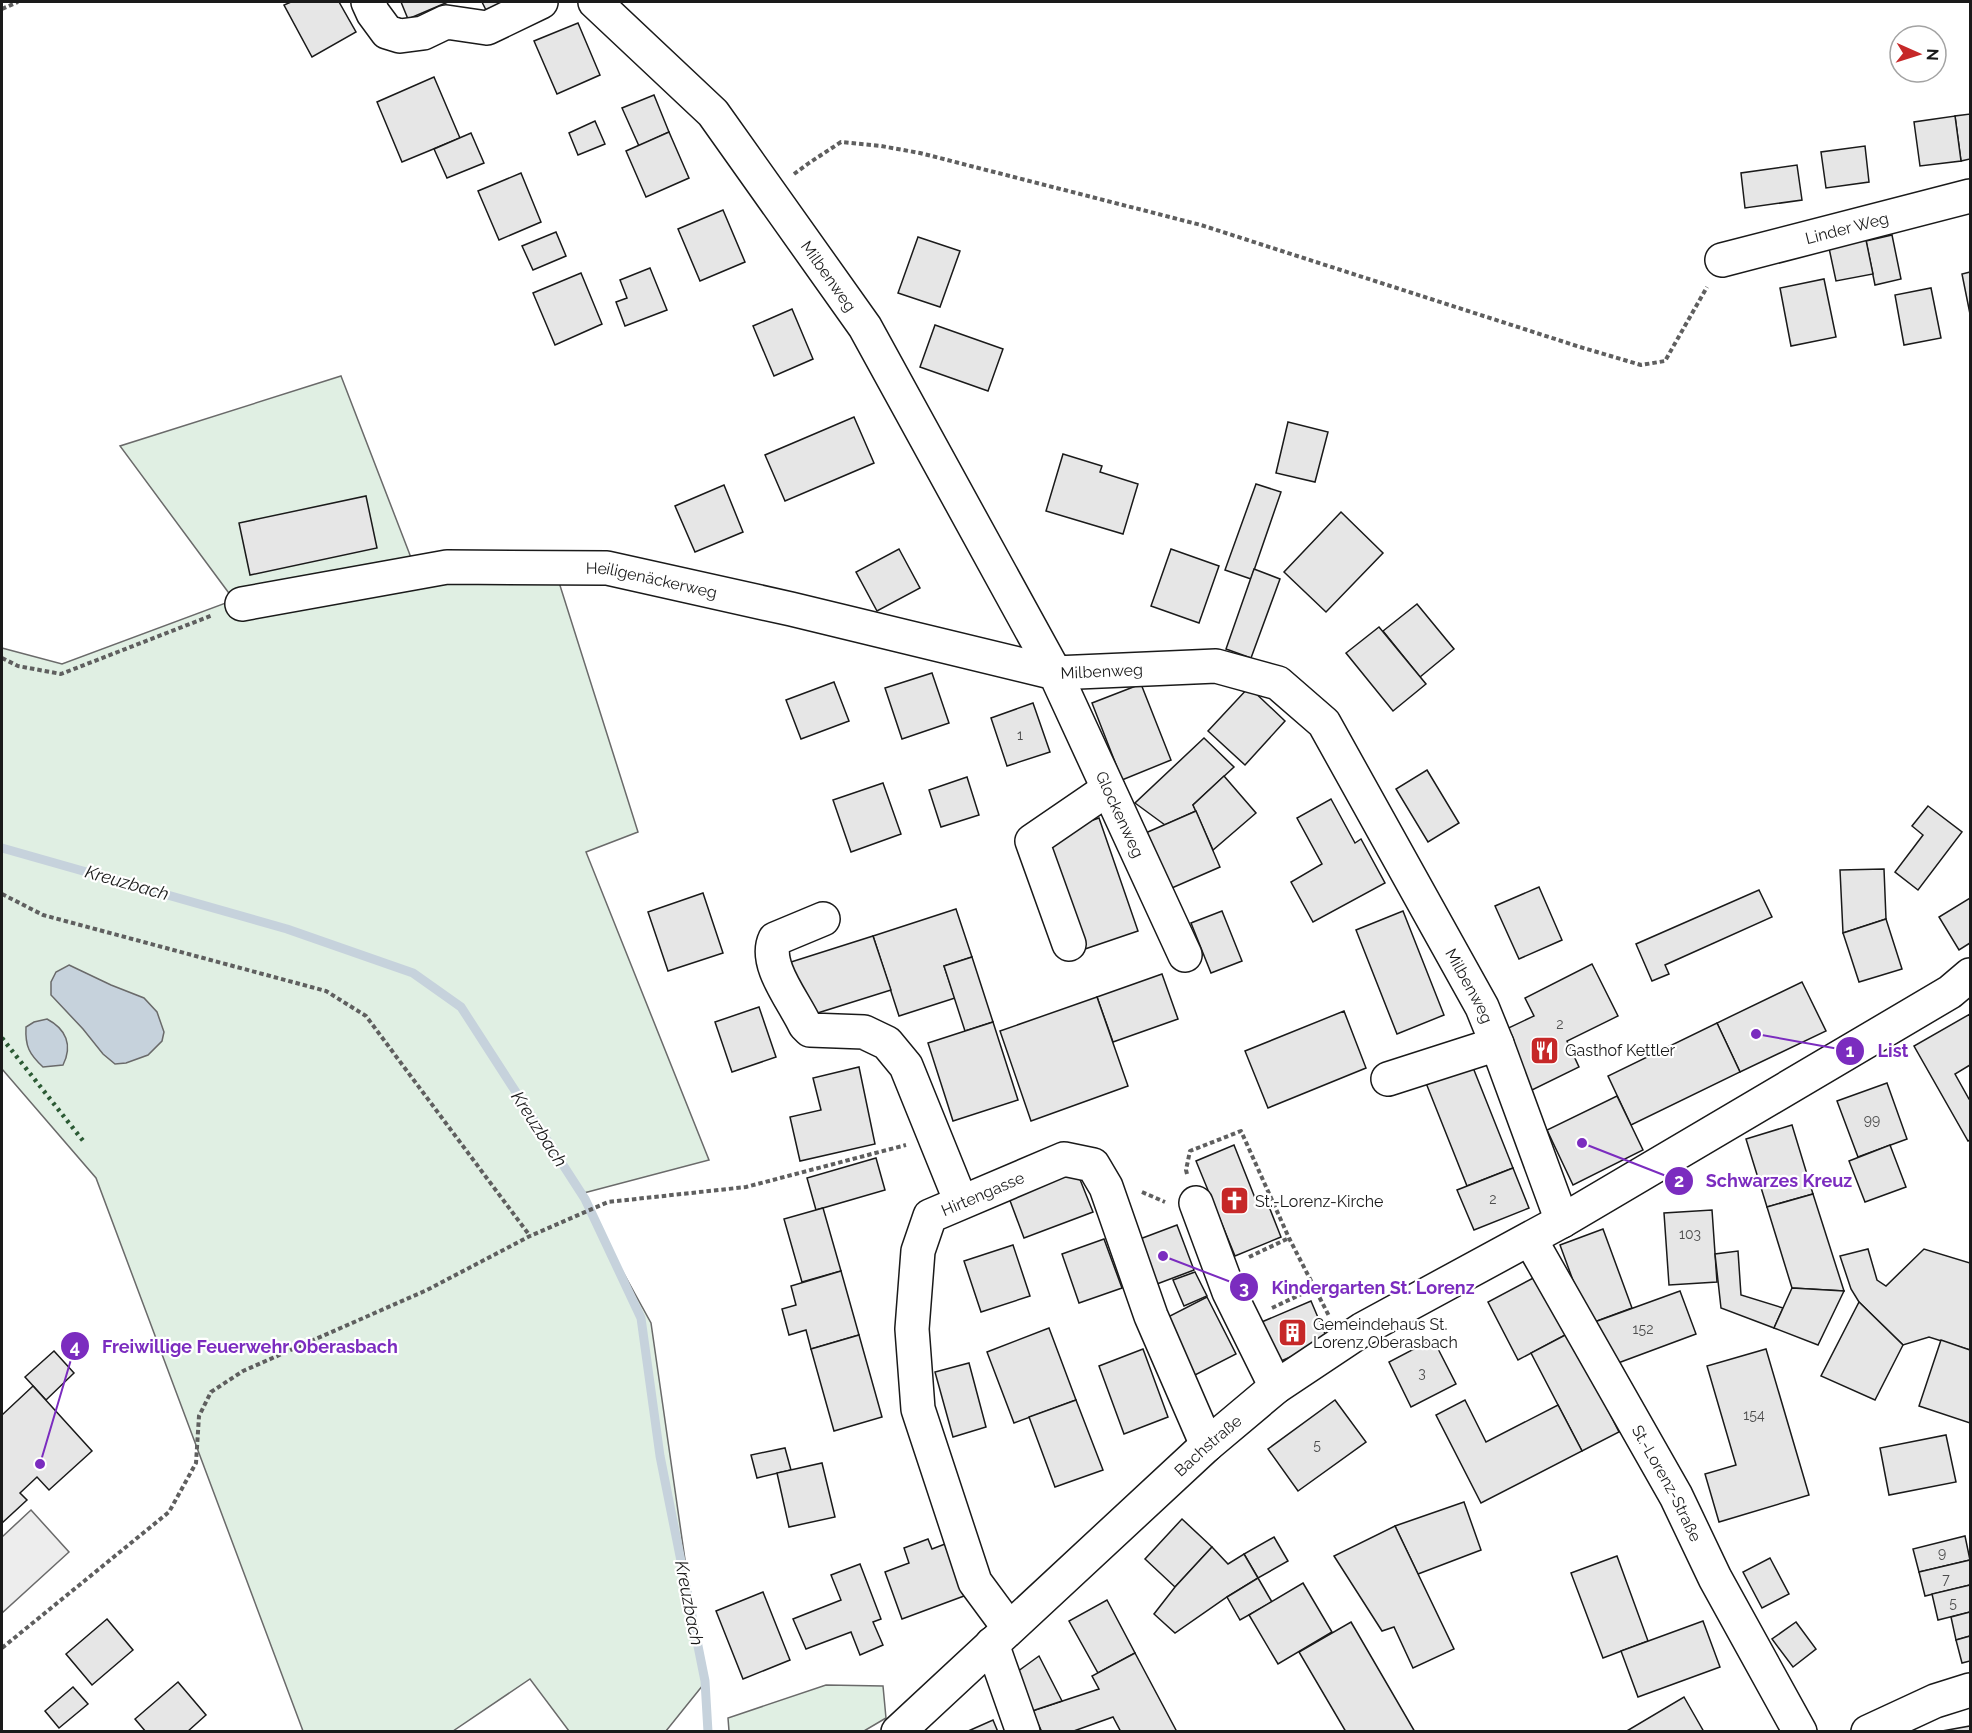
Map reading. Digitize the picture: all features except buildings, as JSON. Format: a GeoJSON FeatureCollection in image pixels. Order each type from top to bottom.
{"type":"FeatureCollection","features":[{"type":"Feature","properties":{"kind":"street"},"geometry":{"type":"LineString","coordinates":[[368,2],[387,32],[400,36],[423,33],[446,22],[487,28],[541,2]]}},
{"type":"Feature","properties":{"kind":"street","name":"Milbenweg"},"geometry":{"type":"LineString","coordinates":[[595,2],[713,113],[865,327],[1055,673],[1216,666],[1278,683],[1324,723],[1482,1007],[1562,1221]]}},
{"type":"Feature","properties":{"kind":"street","name":"Linder Weg"},"geometry":{"type":"LineString","coordinates":[[1722,260],[1971,196]]}},
{"type":"Feature","properties":{"kind":"street","name":"Heiligenäckerweg"},"geometry":{"type":"LineString","coordinates":[[242,604],[447,567],[607,568],[791,609],[1055,673]]}},
{"type":"Feature","properties":{"kind":"street","name":"Glockenweg"},"geometry":{"type":"LineString","coordinates":[[1055,673],[1185,955]]}},
{"type":"Feature","properties":{"kind":"street"},"geometry":{"type":"LineString","coordinates":[[1069,944],[1032,841],[1108,789]]}},
{"type":"Feature","properties":{"kind":"street"},"geometry":{"type":"LineString","coordinates":[[823,919],[775,939],[771,947],[774,969],[810,1030],[864,1032],[887,1043],[906,1066],[962,1202]]}},
{"type":"Feature","properties":{"kind":"street","name":"Bachstraße"},"geometry":{"type":"LineString","coordinates":[[898,1731],[1207,1445],[1276,1387],[1343,1344],[1362,1329],[1562,1221],[1950,992],[1971,975]]}},
{"type":"Feature","properties":{"kind":"street"},"geometry":{"type":"LineString","coordinates":[[1388,1079],[1497,1044]]}},
{"type":"Feature","properties":{"kind":"street","name":"Hirtengasse"},"geometry":{"type":"LineString","coordinates":[[1023,1731],[1001,1636],[975,1582],[918,1409],[912,1329],[918,1251],[930,1215],[1064,1159],[1093,1165],[1106,1187],[1151,1316],[1207,1445]]}},
{"type":"Feature","properties":{"kind":"street"},"geometry":{"type":"LineString","coordinates":[[1196,1203],[1229,1292],[1276,1387]]}},
{"type":"Feature","properties":{"kind":"street","name":"St.-Lorenz-Straße"},"geometry":{"type":"LineString","coordinates":[[1530,1239],[1676,1496],[1715,1578],[1800,1731]]}},
{"type":"Feature","properties":{"kind":"street"},"geometry":{"type":"LineString","coordinates":[[1868,1731],[1935,1701],[1971,1690]]}},
{"type":"Feature","properties":{"kind":"path"},"geometry":{"type":"LineString","coordinates":[[2,9],[18,2]]}},
{"type":"Feature","properties":{"kind":"path"},"geometry":{"type":"LineString","coordinates":[[771,194],[808,163],[841,142],[920,153],[1201,225],[1580,348],[1641,365],[1665,361],[1722,260]]}},
{"type":"Feature","properties":{"kind":"path"},"geometry":{"type":"LineString","coordinates":[[2,658],[18,666],[61,674],[242,604]]}},
{"type":"Feature","properties":{"kind":"path"},"geometry":{"type":"LineString","coordinates":[[2,894],[43,915],[326,992],[366,1016],[530,1236]]}},
{"type":"Feature","properties":{"kind":"path"},"geometry":{"type":"LineString","coordinates":[[1106,1187],[1138,1190],[1165,1202],[1196,1203],[1186,1170],[1190,1151],[1241,1131],[1289,1238],[1343,1344]]}},
{"type":"Feature","properties":{"kind":"path"},"geometry":{"type":"LineString","coordinates":[[2,1648],[170,1512],[196,1463],[199,1416],[211,1392],[243,1371],[427,1290],[530,1236],[608,1202],[746,1187],[935,1137]]}},
{"type":"Feature","properties":{"kind":"path"},"geometry":{"type":"LineString","coordinates":[[1221,1270],[1289,1238]]}},
{"type":"Feature","properties":{"kind":"path"},"geometry":{"type":"LineString","coordinates":[[1244,1322],[1314,1288]]}},
{"type":"Feature","properties":{"kind":"green space"},"geometry":{"type":"Polygon","coordinates":[[[341,376],[415,568],[551,557],[638,832],[586,852],[709,1160],[580,1194],[651,1323],[703,1685],[666,1731],[569,1731],[530,1679],[453,1731],[303,1731],[96,1178],[2,1069],[2,648],[62,664],[234,600],[120,446],[341,376]]]}},
{"type":"Feature","properties":{"kind":"green space"},"geometry":{"type":"Polygon","coordinates":[[[826,1685],[883,1686],[886,1718],[864,1731],[729,1731],[728,1718],[826,1685]]]}},
{"type":"Feature","properties":{"kind":"shaded area"},"geometry":{"type":"Polygon","coordinates":[[[69,965],[144,998],[157,1012],[164,1032],[162,1041],[148,1055],[126,1063],[115,1064],[103,1054],[51,995],[51,982],[56,972],[69,965]]]}},
{"type":"Feature","properties":{"kind":"shaded area"},"geometry":{"type":"Polygon","coordinates":[[[47,1019],[59,1028],[66,1038],[67,1051],[63,1065],[43,1067],[31,1054],[27,1045],[26,1027],[34,1022],[47,1019]]]}},
{"type":"Feature","properties":{"kind":"shaded area"},"geometry":{"type":"Polygon","coordinates":[[[31,1510],[69,1552],[2,1613],[2,1537],[31,1510]]]}},
{"type":"Feature","properties":{"kind":"waterway","name":"Kreuzbach"},"geometry":{"type":"LineString","coordinates":[[2,848],[287,929],[413,973],[461,1007],[585,1199],[641,1318],[660,1456],[705,1681],[708,1732]]}},
{"type":"Feature","properties":{"kind":"hedge"},"geometry":{"type":"LineString","coordinates":[[2,1038],[84,1142]]}},
{"type":"Feature","properties":{"kind":"place","name":"List"},"geometry":{"type":"Point","coordinates":[1756,1034]}},
{"type":"Feature","properties":{"kind":"place","name":"Gasthof Kettler"},"geometry":{"type":"Point","coordinates":[1544,1050]}},
{"type":"Feature","properties":{"kind":"place","name":"Schwarzes Kreuz"},"geometry":{"type":"Point","coordinates":[1582,1143]}},
{"type":"Feature","properties":{"kind":"place","name":"St.-Lorenz-Kirche"},"geometry":{"type":"Point","coordinates":[1234,1201]}},
{"type":"Feature","properties":{"kind":"place","name":"Kindergarten St. Lorenz"},"geometry":{"type":"Point","coordinates":[1163,1256]}},
{"type":"Feature","properties":{"kind":"place","name":"Gemeindehaus St. Lorenz Oberasbach"},"geometry":{"type":"Point","coordinates":[1292,1333]}},
{"type":"Feature","properties":{"kind":"place","name":"Freiwillige Feuerwehr Oberasbach"},"geometry":{"type":"Point","coordinates":[40,1464]}}]}
